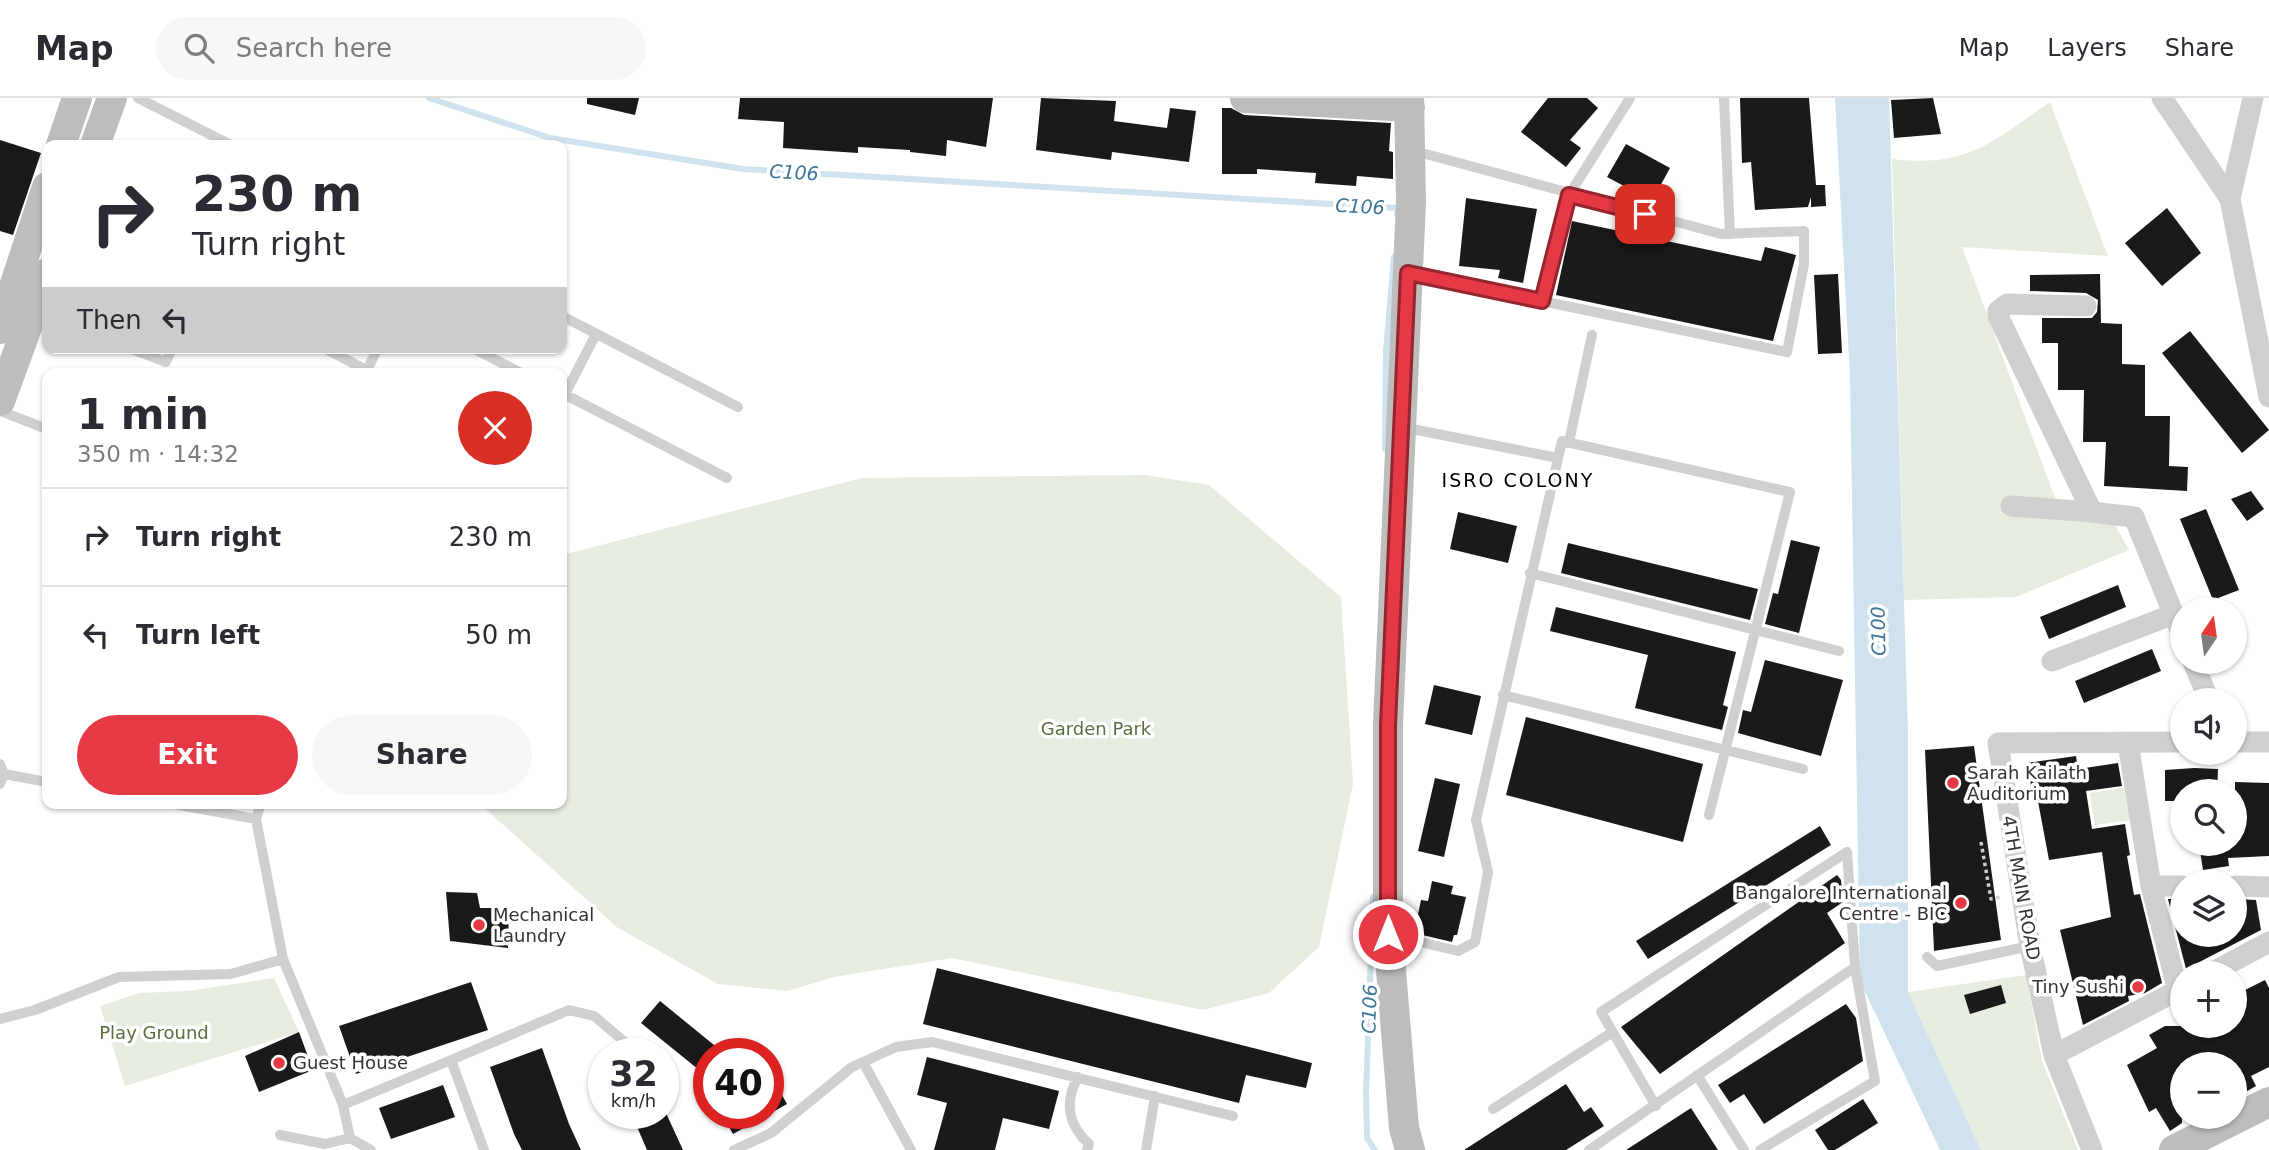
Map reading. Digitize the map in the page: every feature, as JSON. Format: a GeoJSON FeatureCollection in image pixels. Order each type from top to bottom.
{"type":"FeatureCollection","features":[{"type":"Feature","properties":{"kind":"street"},"geometry":{"type":"LineString","coordinates":[[63,140],[77,98]]}},
{"type":"Feature","properties":{"kind":"street"},"geometry":{"type":"LineString","coordinates":[[97,140],[112,98]]}},
{"type":"Feature","properties":{"kind":"street"},"geometry":{"type":"LineString","coordinates":[[1245,98],[1412,101],[1408,273],[1388,725],[1388,934],[1404,1128],[1410,1150]]}},
{"type":"Feature","properties":{"kind":"street"},"geometry":{"type":"LineString","coordinates":[[2162,98],[2230,199],[2269,397]]}},
{"type":"Feature","properties":{"kind":"street"},"geometry":{"type":"LineString","coordinates":[[2230,199],[2253,98]]}},
{"type":"Feature","properties":{"kind":"street"},"geometry":{"type":"LineString","coordinates":[[0,401],[10,341],[42,208]]}},
{"type":"Feature","properties":{"kind":"street"},"geometry":{"type":"LineString","coordinates":[[2086,306],[2007,304],[1998,311],[1997,316],[2092,512]]}},
{"type":"Feature","properties":{"kind":"street"},"geometry":{"type":"LineString","coordinates":[[10,341],[40,314]]}},
{"type":"Feature","properties":{"kind":"street"},"geometry":{"type":"LineString","coordinates":[[2011,506],[2134,517],[2170,604]]}},
{"type":"Feature","properties":{"kind":"street"},"geometry":{"type":"LineString","coordinates":[[2052,661],[2170,616]]}},
{"type":"Feature","properties":{"kind":"street"},"geometry":{"type":"LineString","coordinates":[[2247,742],[2269,742]]}},
{"type":"Feature","properties":{"kind":"street","name":"4TH MAIN ROAD"},"geometry":{"type":"LineString","coordinates":[[2092,1150],[2053,1055],[2030,946],[1998,743],[2128,743]]}},
{"type":"Feature","properties":{"kind":"street"},"geometry":{"type":"LineString","coordinates":[[2170,743],[2128,743],[2151,886],[2172,961]]}},
{"type":"Feature","properties":{"kind":"street"},"geometry":{"type":"LineString","coordinates":[[2151,886],[2170,886]]}},
{"type":"Feature","properties":{"kind":"street"},"geometry":{"type":"LineString","coordinates":[[2247,886],[2269,887]]}},
{"type":"Feature","properties":{"kind":"street"},"geometry":{"type":"LineString","coordinates":[[2233,961],[2269,942]]}},
{"type":"Feature","properties":{"kind":"street"},"geometry":{"type":"LineString","coordinates":[[2053,1055],[2170,994]]}},
{"type":"Feature","properties":{"kind":"street"},"geometry":{"type":"LineString","coordinates":[[2174,1150],[2269,1102]]}},
{"type":"Feature","properties":{"kind":"lane"},"geometry":{"type":"LineString","coordinates":[[138,98],[221,140]]}},
{"type":"Feature","properties":{"kind":"lane"},"geometry":{"type":"LineString","coordinates":[[1542,301],[1569,195],[1630,98]]}},
{"type":"Feature","properties":{"kind":"lane"},"geometry":{"type":"LineString","coordinates":[[1724,98],[1730,234]]}},
{"type":"Feature","properties":{"kind":"lane"},"geometry":{"type":"LineString","coordinates":[[1408,273],[1787,352],[1804,264],[1804,231],[1730,234],[1569,195],[1409,150]]}},
{"type":"Feature","properties":{"kind":"lane"},"geometry":{"type":"LineString","coordinates":[[567,319],[738,407]]}},
{"type":"Feature","properties":{"kind":"lane"},"geometry":{"type":"LineString","coordinates":[[567,388],[596,334]]}},
{"type":"Feature","properties":{"kind":"lane"},"geometry":{"type":"LineString","coordinates":[[1569,442],[1592,335]]}},
{"type":"Feature","properties":{"kind":"lane"},"geometry":{"type":"LineString","coordinates":[[145,354],[166,362],[169,354]]}},
{"type":"Feature","properties":{"kind":"lane"},"geometry":{"type":"LineString","coordinates":[[336,354],[364,368]]}},
{"type":"Feature","properties":{"kind":"lane"},"geometry":{"type":"LineString","coordinates":[[485,354],[511,368]]}},
{"type":"Feature","properties":{"kind":"lane"},"geometry":{"type":"LineString","coordinates":[[567,398],[727,478]]}},
{"type":"Feature","properties":{"kind":"lane"},"geometry":{"type":"LineString","coordinates":[[0,411],[42,427]]}},
{"type":"Feature","properties":{"kind":"lane"},"geometry":{"type":"LineString","coordinates":[[1402,427],[1558,458]]}},
{"type":"Feature","properties":{"kind":"lane"},"geometry":{"type":"LineString","coordinates":[[1407,939],[1458,951],[1475,942],[1488,873],[1476,820],[1562,441],[1790,492],[1709,815]]}},
{"type":"Feature","properties":{"kind":"lane"},"geometry":{"type":"LineString","coordinates":[[1530,573],[1839,650]]}},
{"type":"Feature","properties":{"kind":"lane"},"geometry":{"type":"LineString","coordinates":[[1503,695],[1803,769]]}},
{"type":"Feature","properties":{"kind":"lane"},"geometry":{"type":"LineString","coordinates":[[1,774],[42,781]]}},
{"type":"Feature","properties":{"kind":"lane"},"geometry":{"type":"LineString","coordinates":[[202,809],[256,819]]}},
{"type":"Feature","properties":{"kind":"lane"},"geometry":{"type":"LineString","coordinates":[[259,809],[256,819],[283,959],[343,1105],[350,1138]]}},
{"type":"Feature","properties":{"kind":"lane"},"geometry":{"type":"LineString","coordinates":[[1656,1106],[1601,1012],[1847,852],[1855,967],[1875,1081],[1760,1150]]}},
{"type":"Feature","properties":{"kind":"lane"},"geometry":{"type":"LineString","coordinates":[[1927,957],[1937,966],[2030,946]]}},
{"type":"Feature","properties":{"kind":"lane"},"geometry":{"type":"LineString","coordinates":[[0,1019],[35,1010],[119,976],[231,974],[283,959]]}},
{"type":"Feature","properties":{"kind":"lane"},"geometry":{"type":"LineString","coordinates":[[1589,1150],[1855,967]]}},
{"type":"Feature","properties":{"kind":"lane"},"geometry":{"type":"LineString","coordinates":[[343,1105],[569,1010],[594,1016],[620,1038]]}},
{"type":"Feature","properties":{"kind":"lane"},"geometry":{"type":"LineString","coordinates":[[1493,1109],[1611,1032]]}},
{"type":"Feature","properties":{"kind":"lane"},"geometry":{"type":"LineString","coordinates":[[734,1150],[771,1133],[852,1066],[896,1047],[932,1042],[1233,1116]]}},
{"type":"Feature","properties":{"kind":"lane"},"geometry":{"type":"LineString","coordinates":[[451,1060],[484,1150]]}},
{"type":"Feature","properties":{"kind":"lane"},"geometry":{"type":"LineString","coordinates":[[863,1062],[911,1150]]}},
{"type":"Feature","properties":{"kind":"lane"},"geometry":{"type":"LineString","coordinates":[[1697,1075],[1744,1150]]}},
{"type":"Feature","properties":{"kind":"lane"},"geometry":{"type":"LineString","coordinates":[[1078,1077],[1069,1098],[1069,1109],[1075,1129],[1089,1144],[1087,1150]]}},
{"type":"Feature","properties":{"kind":"lane"},"geometry":{"type":"LineString","coordinates":[[1146,1150],[1155,1096]]}},
{"type":"Feature","properties":{"kind":"lane"},"geometry":{"type":"LineString","coordinates":[[280,1135],[325,1144],[350,1138],[371,1150]]}},
{"type":"Feature","properties":{"kind":"path"},"geometry":{"type":"LineString","coordinates":[[1981,842],[1991,899],[2002,897]]}},
{"type":"Feature","properties":{"kind":"green space"},"geometry":{"type":"Polygon","coordinates":[[[2050,102],[2108,256],[1962,247],[2062,517],[2114,523],[2129,550],[2016,597],[1904,600],[1892,159],[1940,160],[1977,149],[2050,102]]]}},
{"type":"Feature","properties":{"kind":"green space","name":"Garden Park"},"geometry":{"type":"Polygon","coordinates":[[[1145,475],[1209,485],[1341,597],[1353,784],[1319,947],[1269,993],[1203,1010],[952,958],[834,977],[787,991],[718,984],[618,928],[486,809],[567,809],[567,554],[862,478],[1145,475]]]}},
{"type":"Feature","properties":{"kind":"green space"},"geometry":{"type":"Polygon","coordinates":[[[2128,787],[2133,820],[2095,825],[2090,793],[2128,787]]]}},
{"type":"Feature","properties":{"kind":"green space"},"geometry":{"type":"Polygon","coordinates":[[[2026,975],[2042,1061],[2078,1150],[1981,1150],[1908,992],[2026,975]]]}},
{"type":"Feature","properties":{"kind":"green space","name":"Play Ground"},"geometry":{"type":"Polygon","coordinates":[[[274,978],[299,1032],[125,1086],[100,1006],[139,993],[187,991],[274,978]]]}},
{"type":"Feature","properties":{"kind":"water","name":"C100"},"geometry":{"type":"Polygon","coordinates":[[[1835,98],[1889,98],[1908,735],[1908,992],[1981,1150],[1940,1150],[1860,981],[1850,378],[1835,98]]]}},
{"type":"Feature","properties":{"kind":"building"},"geometry":{"type":"Polygon","coordinates":[[[587,98],[639,98],[635,115],[587,104],[587,98]]]}},
{"type":"Feature","properties":{"kind":"building"},"geometry":{"type":"Polygon","coordinates":[[[740,98],[993,98],[986,147],[947,140],[946,156],[910,150],[858,147],[858,153],[783,148],[784,122],[738,119],[740,98]]]}},
{"type":"Feature","properties":{"kind":"building"},"geometry":{"type":"Polygon","coordinates":[[[1041,98],[1116,101],[1114,121],[1167,128],[1170,108],[1196,111],[1189,162],[1112,152],[1111,160],[1036,150],[1041,98]]]}},
{"type":"Feature","properties":{"kind":"building"},"geometry":{"type":"Polygon","coordinates":[[[1548,98],[1587,98],[1598,108],[1570,140],[1581,148],[1566,167],[1521,132],[1548,98]]]}},
{"type":"Feature","properties":{"kind":"building"},"geometry":{"type":"Polygon","coordinates":[[[1740,98],[1809,98],[1816,185],[1825,185],[1826,206],[1811,207],[1811,197],[1808,207],[1755,210],[1751,162],[1742,163],[1740,98]]]}},
{"type":"Feature","properties":{"kind":"building"},"geometry":{"type":"Polygon","coordinates":[[[1933,98],[1941,134],[1894,138],[1891,100],[1933,98]]]}},
{"type":"Feature","properties":{"kind":"building"},"geometry":{"type":"Polygon","coordinates":[[[1222,108],[1231,108],[1244,115],[1391,123],[1389,151],[1393,152],[1393,179],[1357,176],[1356,186],[1315,183],[1316,173],[1257,169],[1257,174],[1222,174],[1222,108]]]}},
{"type":"Feature","properties":{"kind":"building"},"geometry":{"type":"Polygon","coordinates":[[[0,140],[41,153],[13,235],[0,231],[0,140]]]}},
{"type":"Feature","properties":{"kind":"building"},"geometry":{"type":"Polygon","coordinates":[[[1626,144],[1670,168],[1652,201],[1607,177],[1626,144]]]}},
{"type":"Feature","properties":{"kind":"building"},"geometry":{"type":"Polygon","coordinates":[[[1466,198],[1537,209],[1523,283],[1498,278],[1500,270],[1459,266],[1466,198]]]}},
{"type":"Feature","properties":{"kind":"building"},"geometry":{"type":"Polygon","coordinates":[[[2167,208],[2201,253],[2162,286],[2125,243],[2167,208]]]}},
{"type":"Feature","properties":{"kind":"building"},"geometry":{"type":"Polygon","coordinates":[[[1572,221],[1761,261],[1765,247],[1796,255],[1773,341],[1556,295],[1572,221]]]}},
{"type":"Feature","properties":{"kind":"building"},"geometry":{"type":"Polygon","coordinates":[[[1838,274],[1842,353],[1818,354],[1814,275],[1838,274]]]}},
{"type":"Feature","properties":{"kind":"building"},"geometry":{"type":"Polygon","coordinates":[[[2100,274],[2101,323],[2122,324],[2122,364],[2145,365],[2145,416],[2170,416],[2169,466],[2188,467],[2187,491],[2104,486],[2106,442],[2083,442],[2084,390],[2058,390],[2058,343],[2042,343],[2042,318],[2092,318],[2097,312],[2098,300],[2086,293],[2030,291],[2030,275],[2100,274]]]}},
{"type":"Feature","properties":{"kind":"building"},"geometry":{"type":"Polygon","coordinates":[[[2190,331],[2269,430],[2242,453],[2162,353],[2190,331]]]}},
{"type":"Feature","properties":{"kind":"building"},"geometry":{"type":"Polygon","coordinates":[[[2251,491],[2264,509],[2247,521],[2231,499],[2251,491]]]}},
{"type":"Feature","properties":{"kind":"building"},"geometry":{"type":"Polygon","coordinates":[[[2206,509],[2239,590],[2221,597],[2212,597],[2180,519],[2206,509]]]}},
{"type":"Feature","properties":{"kind":"building"},"geometry":{"type":"Polygon","coordinates":[[[1458,512],[1517,526],[1508,563],[1450,549],[1458,512]]]}},
{"type":"Feature","properties":{"kind":"building"},"geometry":{"type":"Polygon","coordinates":[[[1791,540],[1820,547],[1799,633],[1765,624],[1773,593],[1778,594],[1791,540]]]}},
{"type":"Feature","properties":{"kind":"building"},"geometry":{"type":"Polygon","coordinates":[[[1568,543],[1758,589],[1750,620],[1561,573],[1568,543]]]}},
{"type":"Feature","properties":{"kind":"building"},"geometry":{"type":"Polygon","coordinates":[[[2118,585],[2126,607],[2049,639],[2040,617],[2118,585]]]}},
{"type":"Feature","properties":{"kind":"building"},"geometry":{"type":"Polygon","coordinates":[[[1556,607],[1736,652],[1723,705],[1728,707],[1722,730],[1635,708],[1648,655],[1550,631],[1556,607]]]}},
{"type":"Feature","properties":{"kind":"building"},"geometry":{"type":"Polygon","coordinates":[[[2152,649],[2161,671],[2084,703],[2075,681],[2152,649]]]}},
{"type":"Feature","properties":{"kind":"building"},"geometry":{"type":"Polygon","coordinates":[[[1765,660],[1843,680],[1821,756],[1738,733],[1743,710],[1751,712],[1765,660]]]}},
{"type":"Feature","properties":{"kind":"building"},"geometry":{"type":"Polygon","coordinates":[[[1434,685],[1481,696],[1472,735],[1425,724],[1434,685]]]}},
{"type":"Feature","properties":{"kind":"building"},"geometry":{"type":"Polygon","coordinates":[[[1526,717],[1703,764],[1683,842],[1506,795],[1526,717]]]}},
{"type":"Feature","properties":{"kind":"building"},"geometry":{"type":"Polygon","coordinates":[[[1974,746],[2001,940],[1934,951],[1925,750],[1974,746]]]}},
{"type":"Feature","properties":{"kind":"building"},"geometry":{"type":"Polygon","coordinates":[[[2076,756],[2078,769],[2118,763],[2122,786],[2086,791],[2092,829],[2125,824],[2134,895],[2140,894],[2162,983],[2145,993],[2128,996],[2129,1001],[2083,1025],[2060,930],[2111,917],[2102,852],[2049,860],[2037,796],[2033,797],[2027,763],[2076,756]]]}},
{"type":"Feature","properties":{"kind":"building"},"geometry":{"type":"Polygon","coordinates":[[[2218,769],[2218,779],[2170,779],[2170,801],[2165,801],[2165,770],[2218,769]]]}},
{"type":"Feature","properties":{"kind":"building"},"geometry":{"type":"Polygon","coordinates":[[[1435,778],[1460,784],[1444,857],[1418,851],[1435,778]]]}},
{"type":"Feature","properties":{"kind":"building"},"geometry":{"type":"Polygon","coordinates":[[[2247,782],[2269,783],[2269,856],[2228,858],[2229,866],[2203,870],[2201,856],[2247,856],[2247,782]]]}},
{"type":"Feature","properties":{"kind":"building"},"geometry":{"type":"Polygon","coordinates":[[[1820,826],[1831,845],[1648,959],[1636,941],[1820,826]]]}},
{"type":"Feature","properties":{"kind":"building"},"geometry":{"type":"Polygon","coordinates":[[[1837,875],[1841,880],[1843,902],[1827,913],[1845,943],[1660,1074],[1621,1027],[1837,875]]]}},
{"type":"Feature","properties":{"kind":"building"},"geometry":{"type":"Polygon","coordinates":[[[1432,881],[1453,886],[1451,894],[1466,897],[1457,935],[1454,935],[1452,942],[1414,933],[1421,900],[1428,901],[1432,881]]]}},
{"type":"Feature","properties":{"kind":"building","name":"Mechanical Laundry"},"geometry":{"type":"Polygon","coordinates":[[[446,892],[477,893],[480,908],[509,908],[508,948],[450,941],[446,892]]]}},
{"type":"Feature","properties":{"kind":"building"},"geometry":{"type":"Polygon","coordinates":[[[2247,900],[2256,900],[2261,930],[2247,937],[2247,900]]]}},
{"type":"Feature","properties":{"kind":"building"},"geometry":{"type":"Polygon","coordinates":[[[2180,947],[2228,947],[2201,961],[2184,961],[2180,947]]]}},
{"type":"Feature","properties":{"kind":"building"},"geometry":{"type":"Polygon","coordinates":[[[937,968],[1312,1063],[1306,1088],[1246,1075],[1239,1103],[923,1024],[937,968]]]}},
{"type":"Feature","properties":{"kind":"building"},"geometry":{"type":"Polygon","coordinates":[[[2265,980],[2269,988],[2269,1067],[2251,1076],[2256,1086],[2247,1091],[2247,1052],[2170,1052],[2170,1129],[2173,1129],[2170,1131],[2156,1108],[2149,1112],[2127,1065],[2157,1048],[2149,1035],[2165,1026],[2170,1026],[2170,1038],[2247,1038],[2247,989],[2265,980]]]}},
{"type":"Feature","properties":{"kind":"building"},"geometry":{"type":"Polygon","coordinates":[[[471,982],[488,1030],[356,1074],[339,1026],[471,982]]]}},
{"type":"Feature","properties":{"kind":"building"},"geometry":{"type":"Polygon","coordinates":[[[2001,985],[2006,1003],[1970,1014],[1964,995],[2001,985]]]}},
{"type":"Feature","properties":{"kind":"building"},"geometry":{"type":"Polygon","coordinates":[[[660,1001],[705,1038],[693,1038],[693,1065],[679,1054],[679,1038],[660,1038],[641,1023],[660,1001]]]}},
{"type":"Feature","properties":{"kind":"building"},"geometry":{"type":"Polygon","coordinates":[[[1846,1004],[1856,1018],[1863,1061],[1764,1124],[1744,1094],[1730,1103],[1718,1085],[1846,1004]]]}},
{"type":"Feature","properties":{"kind":"building","name":"Guest House"},"geometry":{"type":"Polygon","coordinates":[[[299,1032],[313,1070],[259,1092],[245,1056],[299,1032]]]}},
{"type":"Feature","properties":{"kind":"building"},"geometry":{"type":"Polygon","coordinates":[[[542,1048],[581,1150],[522,1150],[514,1134],[490,1067],[542,1048]]]}},
{"type":"Feature","properties":{"kind":"building"},"geometry":{"type":"Polygon","coordinates":[[[927,1057],[1059,1091],[1049,1129],[1003,1118],[995,1150],[934,1150],[947,1103],[917,1095],[927,1057]]]}},
{"type":"Feature","properties":{"kind":"building"},"geometry":{"type":"Polygon","coordinates":[[[1566,1084],[1584,1112],[1591,1107],[1604,1126],[1566,1150],[1464,1150],[1566,1084]]]}},
{"type":"Feature","properties":{"kind":"building"},"geometry":{"type":"Polygon","coordinates":[[[443,1085],[455,1117],[391,1139],[379,1108],[443,1085]]]}},
{"type":"Feature","properties":{"kind":"building"},"geometry":{"type":"Polygon","coordinates":[[[1863,1099],[1878,1123],[1835,1150],[1828,1150],[1815,1130],[1863,1099]]]}},
{"type":"Feature","properties":{"kind":"building"},"geometry":{"type":"Polygon","coordinates":[[[1691,1108],[1718,1150],[1626,1150],[1691,1108]]]}},
{"type":"Feature","properties":{"kind":"building"},"geometry":{"type":"Polygon","coordinates":[[[638,1129],[673,1129],[683,1150],[647,1150],[638,1129]]]}},
{"type":"Feature","properties":{"kind":"waterway","name":"C106"},"geometry":{"type":"LineString","coordinates":[[429,98],[562,140]]}},
{"type":"Feature","properties":{"kind":"waterway","name":"C106"},"geometry":{"type":"LineString","coordinates":[[567,141],[743,169],[1398,208],[1397,214]]}},
{"type":"Feature","properties":{"kind":"waterway","name":"C106"},"geometry":{"type":"LineString","coordinates":[[1385,449],[1386,351],[1394,257]]}},
{"type":"Feature","properties":{"kind":"waterway","name":"C106"},"geometry":{"type":"LineString","coordinates":[[1373,897],[1366,1093],[1367,1138],[1375,1150]]}},
{"type":"Feature","properties":{"kind":"place","name":"Sarah Kailath Auditorium"},"geometry":{"type":"Point","coordinates":[1953,783]}},
{"type":"Feature","properties":{"kind":"place","name":"Bangalore International Centre - BIC"},"geometry":{"type":"Point","coordinates":[1961,903]}},
{"type":"Feature","properties":{"kind":"place","name":"Mechanical Laundry"},"geometry":{"type":"Point","coordinates":[479,925]}},
{"type":"Feature","properties":{"kind":"place","name":"Tiny Sushi"},"geometry":{"type":"Point","coordinates":[2138,987]}},
{"type":"Feature","properties":{"kind":"place","name":"Guest House"},"geometry":{"type":"Point","coordinates":[279,1063]}},
{"type":"Feature","properties":{"kind":"district","name":"ISRO COLONY"},"geometry":{"type":"Point","coordinates":[1518,480]}},
{"type":"Feature","properties":{"kind":"route"},"geometry":{"type":"LineString","coordinates":[[1388,934],[1388,725],[1408,273],[1542,301],[1569,195],[1645,214]]}}]}
